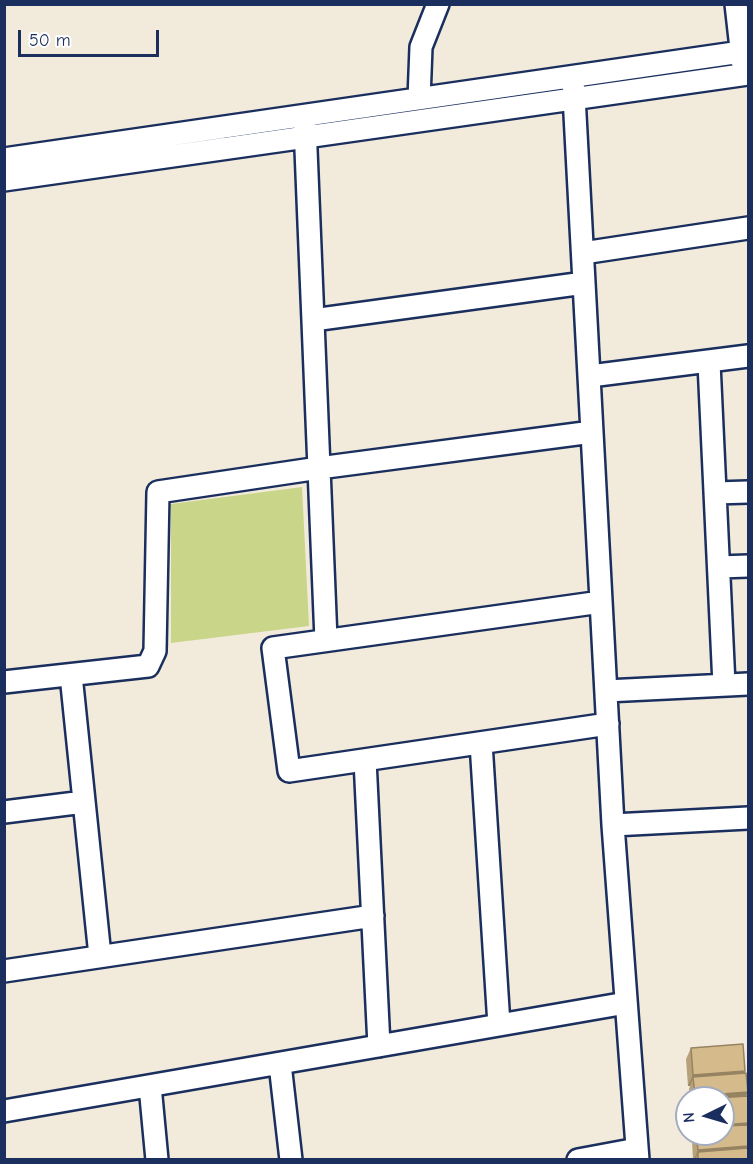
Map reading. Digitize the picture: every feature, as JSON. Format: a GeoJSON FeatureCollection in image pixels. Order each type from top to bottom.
{"type":"FeatureCollection","features":[{"type":"Feature","properties":{"kind":"street"},"geometry":{"type":"LineString","coordinates":[[419,99],[421,47],[438,4]]}},
{"type":"Feature","properties":{"kind":"street"},"geometry":{"type":"LineString","coordinates":[[4,180],[746,75],[736,4]]}},
{"type":"Feature","properties":{"kind":"street"},"geometry":{"type":"LineString","coordinates":[[4,159],[744,51]]}},
{"type":"Feature","properties":{"kind":"street"},"geometry":{"type":"LineString","coordinates":[[573,77],[613,825],[637,1154],[578,1160]]}},
{"type":"Feature","properties":{"kind":"street"},"geometry":{"type":"LineString","coordinates":[[304,116],[326,640]]}},
{"type":"Feature","properties":{"kind":"street"},"geometry":{"type":"LineString","coordinates":[[582,253],[748,228]]}},
{"type":"Feature","properties":{"kind":"street"},"geometry":{"type":"LineString","coordinates":[[313,320],[584,284]]}},
{"type":"Feature","properties":{"kind":"street"},"geometry":{"type":"LineString","coordinates":[[590,376],[709,363],[748,356]]}},
{"type":"Feature","properties":{"kind":"street"},"geometry":{"type":"LineString","coordinates":[[709,363],[723,685]]}},
{"type":"Feature","properties":{"kind":"street"},"geometry":{"type":"LineString","coordinates":[[4,682],[148,666],[155,651],[158,492],[592,432]]}},
{"type":"Feature","properties":{"kind":"street"},"geometry":{"type":"LineString","coordinates":[[715,493],[748,492]]}},
{"type":"Feature","properties":{"kind":"street"},"geometry":{"type":"LineString","coordinates":[[718,567],[748,566]]}},
{"type":"Feature","properties":{"kind":"street"},"geometry":{"type":"LineString","coordinates":[[601,603],[273,648],[289,771],[608,724]]}},
{"type":"Feature","properties":{"kind":"street"},"geometry":{"type":"LineString","coordinates":[[71,675],[100,956]]}},
{"type":"Feature","properties":{"kind":"street"},"geometry":{"type":"LineString","coordinates":[[606,691],[748,684]]}},
{"type":"Feature","properties":{"kind":"street"},"geometry":{"type":"LineString","coordinates":[[481,743],[499,1025]]}},
{"type":"Feature","properties":{"kind":"street"},"geometry":{"type":"LineString","coordinates":[[365,760],[379,1046]]}},
{"type":"Feature","properties":{"kind":"street"},"geometry":{"type":"LineString","coordinates":[[4,812],[84,802]]}},
{"type":"Feature","properties":{"kind":"street"},"geometry":{"type":"LineString","coordinates":[[613,825],[748,818]]}},
{"type":"Feature","properties":{"kind":"street"},"geometry":{"type":"LineString","coordinates":[[4,971],[373,916]]}},
{"type":"Feature","properties":{"kind":"street"},"geometry":{"type":"LineString","coordinates":[[4,1111],[626,1003]]}},
{"type":"Feature","properties":{"kind":"street"},"geometry":{"type":"LineString","coordinates":[[280,1064],[291,1160]]}},
{"type":"Feature","properties":{"kind":"street"},"geometry":{"type":"LineString","coordinates":[[150,1086],[157,1160]]}},
{"type":"Feature","properties":{"kind":"green space"},"geometry":{"type":"Polygon","coordinates":[[[302,487],[309,626],[171,643],[171,504],[302,487]]]}},
{"type":"Feature","properties":{"kind":"building"},"geometry":{"type":"Polygon","coordinates":[[[743,1044],[745,1071],[693,1075],[691,1048],[743,1044]]]}},
{"type":"Feature","properties":{"kind":"building"},"geometry":{"type":"Polygon","coordinates":[[[746,1073],[748,1092],[735,1093],[735,1086],[694,1086],[693,1077],[746,1073]]]}},
{"type":"Feature","properties":{"kind":"building"},"geometry":{"type":"Polygon","coordinates":[[[748,1096],[748,1123],[735,1124],[735,1097],[748,1096]]]}},
{"type":"Feature","properties":{"kind":"building"},"geometry":{"type":"Polygon","coordinates":[[[748,1125],[748,1146],[698,1150],[698,1146],[735,1146],[735,1126],[748,1125]]]}},
{"type":"Feature","properties":{"kind":"building"},"geometry":{"type":"Polygon","coordinates":[[[748,1148],[748,1160],[698,1160],[698,1152],[748,1148]]]}}]}
